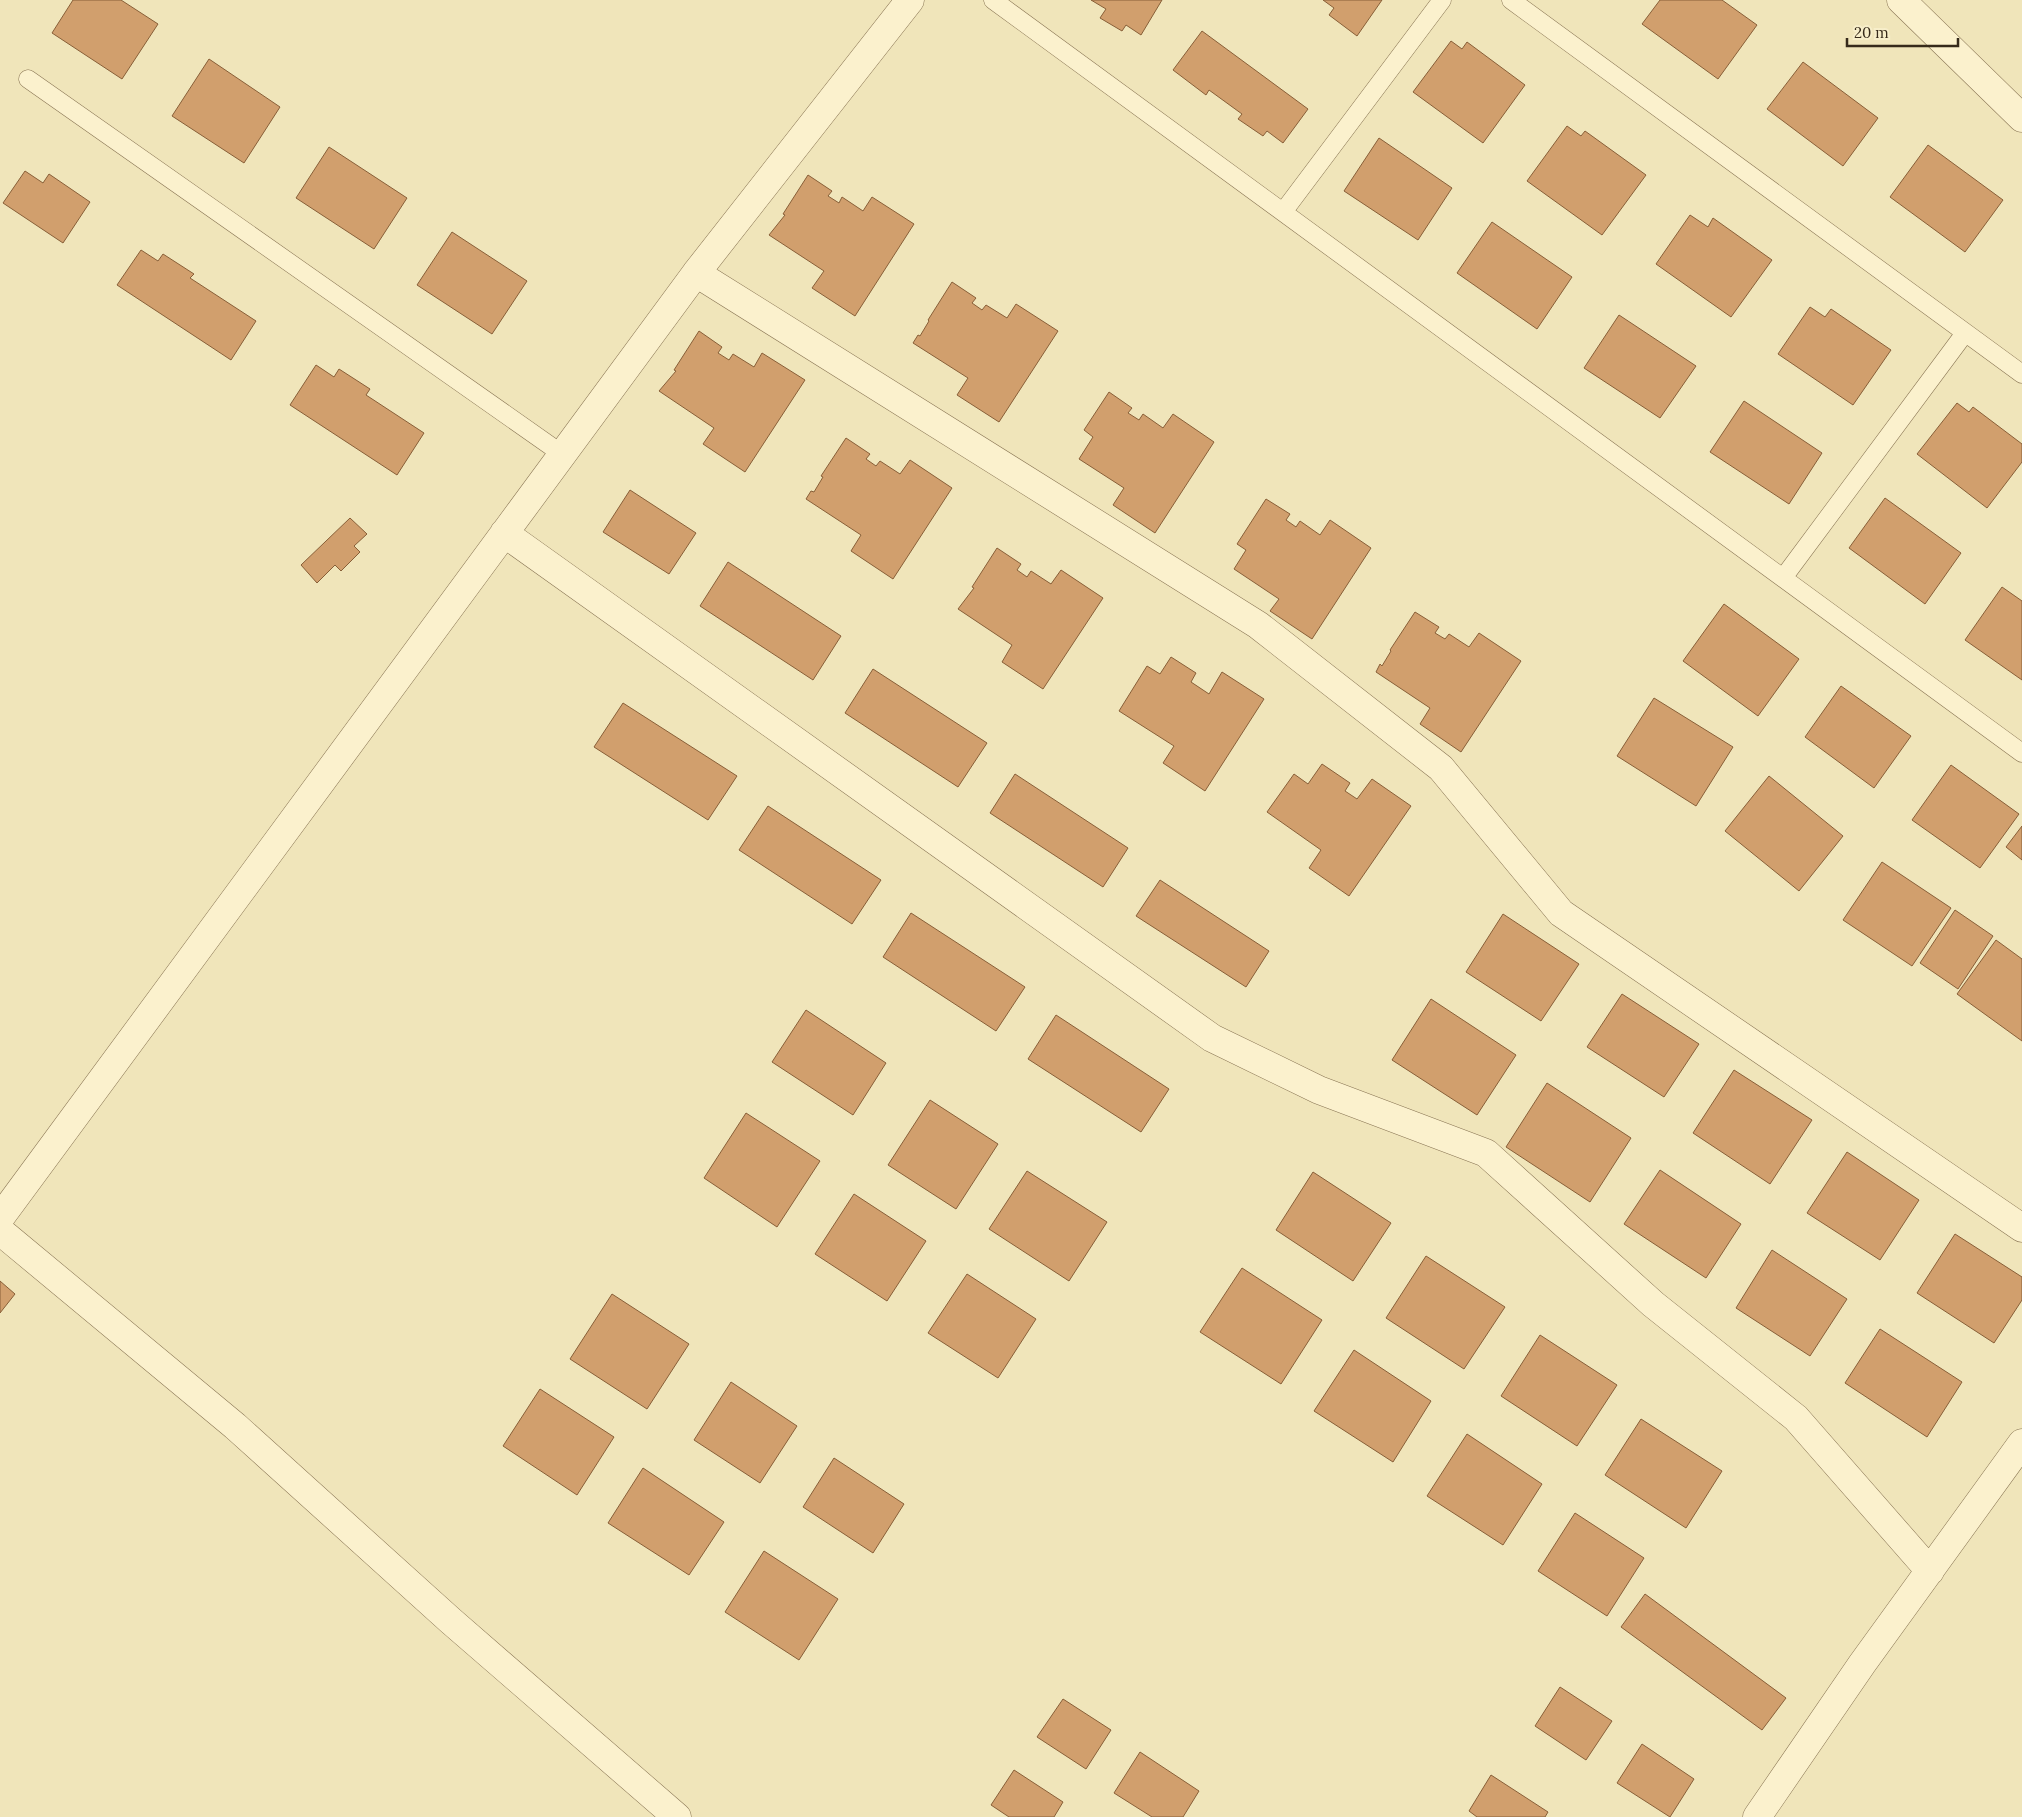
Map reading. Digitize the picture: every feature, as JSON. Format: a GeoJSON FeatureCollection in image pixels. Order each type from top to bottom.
{"type":"FeatureCollection","features":[{"type":"Feature","properties":{"kind":"street"},"geometry":{"type":"LineString","coordinates":[[0,1218],[696,273],[910,0]]}},
{"type":"Feature","properties":{"kind":"street"},"geometry":{"type":"LineString","coordinates":[[1901,0],[2022,118]]}},
{"type":"Feature","properties":{"kind":"street"},"geometry":{"type":"LineString","coordinates":[[696,273],[1258,624],[1441,768],[1561,913],[2022,1228]]}},
{"type":"Feature","properties":{"kind":"street"},"geometry":{"type":"LineString","coordinates":[[504,533],[1212,1038],[1320,1090],[1486,1154],[1653,1304],[1796,1418],[1930,1571]]}},
{"type":"Feature","properties":{"kind":"street"},"geometry":{"type":"LineString","coordinates":[[0,1231],[235,1426],[451,1621],[677,1817]]}},
{"type":"Feature","properties":{"kind":"street"},"geometry":{"type":"LineString","coordinates":[[1757,1817],[1862,1664],[2022,1443]]}},
{"type":"Feature","properties":{"kind":"lane"},"geometry":{"type":"LineString","coordinates":[[993,0],[2022,753]]}},
{"type":"Feature","properties":{"kind":"lane"},"geometry":{"type":"LineString","coordinates":[[1283,212],[1442,0]]}},
{"type":"Feature","properties":{"kind":"lane"},"geometry":{"type":"LineString","coordinates":[[1511,0],[2022,374]]}},
{"type":"Feature","properties":{"kind":"lane"},"geometry":{"type":"LineString","coordinates":[[28,79],[562,454]]}},
{"type":"Feature","properties":{"kind":"lane"},"geometry":{"type":"LineString","coordinates":[[1784,578],[1965,333]]}},
{"type":"Feature","properties":{"kind":"building"},"geometry":{"type":"Polygon","coordinates":[[[73,0],[121,0],[158,24],[122,79],[52,33],[73,0]]]}},
{"type":"Feature","properties":{"kind":"building"},"geometry":{"type":"Polygon","coordinates":[[[1091,0],[1162,0],[1141,35],[1126,25],[1122,31],[1100,18],[1106,9],[1091,0]]]}},
{"type":"Feature","properties":{"kind":"building"},"geometry":{"type":"Polygon","coordinates":[[[1323,0],[1382,0],[1357,36],[1329,15],[1334,8],[1323,0]]]}},
{"type":"Feature","properties":{"kind":"building"},"geometry":{"type":"Polygon","coordinates":[[[1660,0],[1722,0],[1757,25],[1718,79],[1642,24],[1660,0]]]}},
{"type":"Feature","properties":{"kind":"building"},"geometry":{"type":"Polygon","coordinates":[[[1202,31],[1308,109],[1283,143],[1267,131],[1263,136],[1238,119],[1242,114],[1209,90],[1206,95],[1173,70],[1202,31]]]}},
{"type":"Feature","properties":{"kind":"building"},"geometry":{"type":"Polygon","coordinates":[[[1451,41],[1462,49],[1467,42],[1525,85],[1483,143],[1413,92],[1451,41]]]}},
{"type":"Feature","properties":{"kind":"building"},"geometry":{"type":"Polygon","coordinates":[[[209,59],[280,107],[244,163],[172,116],[209,59]]]}},
{"type":"Feature","properties":{"kind":"building"},"geometry":{"type":"Polygon","coordinates":[[[1803,62],[1878,118],[1843,166],[1767,109],[1803,62]]]}},
{"type":"Feature","properties":{"kind":"building"},"geometry":{"type":"Polygon","coordinates":[[[1567,126],[1581,136],[1585,131],[1646,175],[1602,235],[1527,181],[1567,126]]]}},
{"type":"Feature","properties":{"kind":"building"},"geometry":{"type":"Polygon","coordinates":[[[1379,138],[1452,188],[1418,240],[1344,191],[1379,138]]]}},
{"type":"Feature","properties":{"kind":"building"},"geometry":{"type":"Polygon","coordinates":[[[1928,145],[2003,200],[1965,252],[1890,197],[1928,145]]]}},
{"type":"Feature","properties":{"kind":"building"},"geometry":{"type":"Polygon","coordinates":[[[329,147],[407,198],[374,249],[296,198],[329,147]]]}},
{"type":"Feature","properties":{"kind":"building"},"geometry":{"type":"Polygon","coordinates":[[[25,171],[43,183],[49,174],[90,202],[63,243],[3,203],[25,171]]]}},
{"type":"Feature","properties":{"kind":"building"},"geometry":{"type":"Polygon","coordinates":[[[808,175],[832,191],[828,196],[839,203],[842,197],[863,211],[872,197],[914,224],[855,316],[812,288],[824,271],[769,235],[785,215],[783,214],[808,175]]]}},
{"type":"Feature","properties":{"kind":"building"},"geometry":{"type":"Polygon","coordinates":[[[1690,215],[1708,227],[1713,218],[1772,260],[1731,317],[1656,264],[1690,215]]]}},
{"type":"Feature","properties":{"kind":"building"},"geometry":{"type":"Polygon","coordinates":[[[1492,222],[1572,277],[1537,329],[1457,273],[1492,222]]]}},
{"type":"Feature","properties":{"kind":"building"},"geometry":{"type":"Polygon","coordinates":[[[452,232],[527,281],[492,334],[417,285],[452,232]]]}},
{"type":"Feature","properties":{"kind":"building"},"geometry":{"type":"Polygon","coordinates":[[[141,250],[158,261],[163,254],[194,274],[190,278],[256,321],[231,360],[117,285],[141,250]]]}},
{"type":"Feature","properties":{"kind":"building"},"geometry":{"type":"Polygon","coordinates":[[[952,282],[976,298],[972,303],[982,310],[986,305],[1007,318],[1016,304],[1058,331],[999,422],[957,395],[968,378],[913,343],[918,335],[920,336],[952,282]]]}},
{"type":"Feature","properties":{"kind":"building"},"geometry":{"type":"Polygon","coordinates":[[[1810,307],[1825,317],[1831,309],[1891,350],[1853,405],[1778,354],[1810,307]]]}},
{"type":"Feature","properties":{"kind":"building"},"geometry":{"type":"Polygon","coordinates":[[[1619,315],[1696,366],[1660,418],[1584,368],[1619,315]]]}},
{"type":"Feature","properties":{"kind":"building"},"geometry":{"type":"Polygon","coordinates":[[[699,331],[722,347],[718,353],[729,360],[733,354],[754,367],[762,353],[805,380],[745,472],[703,444],[714,428],[659,391],[676,371],[674,370],[699,331]]]}},
{"type":"Feature","properties":{"kind":"building"},"geometry":{"type":"Polygon","coordinates":[[[316,365],[334,377],[339,369],[370,389],[366,395],[424,433],[397,475],[290,405],[316,365]]]}},
{"type":"Feature","properties":{"kind":"building"},"geometry":{"type":"Polygon","coordinates":[[[1109,392],[1132,408],[1128,413],[1139,420],[1143,414],[1163,428],[1173,414],[1214,442],[1155,533],[1113,505],[1124,488],[1079,459],[1093,437],[1084,430],[1109,392]]]}},
{"type":"Feature","properties":{"kind":"building"},"geometry":{"type":"Polygon","coordinates":[[[1744,401],[1822,453],[1789,504],[1710,452],[1744,401]]]}},
{"type":"Feature","properties":{"kind":"building"},"geometry":{"type":"Polygon","coordinates":[[[1957,403],[1969,412],[1973,407],[2022,444],[2022,462],[1987,508],[1917,454],[1957,403]]]}},
{"type":"Feature","properties":{"kind":"building"},"geometry":{"type":"Polygon","coordinates":[[[846,438],[870,454],[866,459],[876,466],[880,461],[900,474],[910,460],[952,488],[893,579],[851,551],[861,535],[806,499],[811,491],[814,492],[823,477],[821,476],[846,438]]]}},
{"type":"Feature","properties":{"kind":"building"},"geometry":{"type":"Polygon","coordinates":[[[630,490],[696,533],[669,574],[603,532],[630,490]]]}},
{"type":"Feature","properties":{"kind":"building"},"geometry":{"type":"Polygon","coordinates":[[[1885,498],[1961,553],[1925,604],[1849,548],[1885,498]]]}},
{"type":"Feature","properties":{"kind":"building"},"geometry":{"type":"Polygon","coordinates":[[[1266,499],[1290,514],[1286,520],[1296,527],[1300,521],[1320,535],[1330,520],[1371,548],[1312,639],[1270,611],[1279,599],[1234,569],[1246,550],[1237,544],[1266,499]]]}},
{"type":"Feature","properties":{"kind":"building"},"geometry":{"type":"Polygon","coordinates":[[[350,518],[367,534],[354,546],[360,552],[341,571],[335,565],[317,583],[301,565],[350,518]]]}},
{"type":"Feature","properties":{"kind":"building"},"geometry":{"type":"Polygon","coordinates":[[[997,548],[1021,564],[1017,570],[1027,577],[1031,571],[1051,584],[1061,570],[1103,598],[1043,689],[1002,662],[1012,645],[958,609],[974,588],[972,587],[997,548]]]}},
{"type":"Feature","properties":{"kind":"building"},"geometry":{"type":"Polygon","coordinates":[[[728,562],[841,636],[813,680],[700,606],[728,562]]]}},
{"type":"Feature","properties":{"kind":"building"},"geometry":{"type":"Polygon","coordinates":[[[2002,587],[2022,601],[2022,680],[1965,640],[2002,587]]]}},
{"type":"Feature","properties":{"kind":"building"},"geometry":{"type":"Polygon","coordinates":[[[1724,604],[1799,659],[1758,716],[1683,661],[1724,604]]]}},
{"type":"Feature","properties":{"kind":"building"},"geometry":{"type":"Polygon","coordinates":[[[1415,612],[1439,627],[1435,633],[1445,639],[1449,634],[1469,647],[1479,633],[1521,661],[1461,752],[1420,724],[1430,708],[1376,672],[1380,664],[1382,666],[1390,650],[1415,612]]]}},
{"type":"Feature","properties":{"kind":"building"},"geometry":{"type":"Polygon","coordinates":[[[1171,657],[1196,673],[1191,682],[1209,694],[1222,672],[1264,699],[1205,791],[1163,763],[1174,746],[1119,711],[1147,666],[1160,674],[1171,657]]]}},
{"type":"Feature","properties":{"kind":"building"},"geometry":{"type":"Polygon","coordinates":[[[873,669],[987,743],[958,787],[845,713],[873,669]]]}},
{"type":"Feature","properties":{"kind":"building"},"geometry":{"type":"Polygon","coordinates":[[[1841,686],[1911,736],[1874,788],[1805,737],[1841,686]]]}},
{"type":"Feature","properties":{"kind":"building"},"geometry":{"type":"Polygon","coordinates":[[[1654,698],[1733,747],[1696,806],[1617,756],[1654,698]]]}},
{"type":"Feature","properties":{"kind":"building"},"geometry":{"type":"Polygon","coordinates":[[[623,703],[737,776],[708,820],[594,747],[623,703]]]}},
{"type":"Feature","properties":{"kind":"building"},"geometry":{"type":"Polygon","coordinates":[[[1322,764],[1350,783],[1345,791],[1357,799],[1372,779],[1411,806],[1349,896],[1309,868],[1321,850],[1267,812],[1294,774],[1308,784],[1322,764]]]}},
{"type":"Feature","properties":{"kind":"building"},"geometry":{"type":"Polygon","coordinates":[[[1951,765],[2019,814],[1980,868],[1912,820],[1951,765]]]}},
{"type":"Feature","properties":{"kind":"building"},"geometry":{"type":"Polygon","coordinates":[[[1015,774],[1128,848],[1103,887],[990,813],[1015,774]]]}},
{"type":"Feature","properties":{"kind":"building"},"geometry":{"type":"Polygon","coordinates":[[[1769,776],[1843,836],[1799,891],[1725,831],[1769,776]]]}},
{"type":"Feature","properties":{"kind":"building"},"geometry":{"type":"Polygon","coordinates":[[[768,806],[881,880],[852,924],[739,850],[768,806]]]}},
{"type":"Feature","properties":{"kind":"building"},"geometry":{"type":"Polygon","coordinates":[[[2022,826],[2022,860],[2006,847],[2022,826]]]}},
{"type":"Feature","properties":{"kind":"building"},"geometry":{"type":"Polygon","coordinates":[[[1882,862],[1951,908],[1912,966],[1843,920],[1882,862]]]}},
{"type":"Feature","properties":{"kind":"building"},"geometry":{"type":"Polygon","coordinates":[[[1160,880],[1269,951],[1246,987],[1136,916],[1160,880]]]}},
{"type":"Feature","properties":{"kind":"building"},"geometry":{"type":"Polygon","coordinates":[[[1955,910],[1993,936],[1958,989],[1920,963],[1955,910]]]}},
{"type":"Feature","properties":{"kind":"building"},"geometry":{"type":"Polygon","coordinates":[[[911,913],[1025,987],[996,1031],[883,957],[911,913]]]}},
{"type":"Feature","properties":{"kind":"building"},"geometry":{"type":"Polygon","coordinates":[[[1503,914],[1579,964],[1541,1021],[1466,972],[1503,914]]]}},
{"type":"Feature","properties":{"kind":"building"},"geometry":{"type":"Polygon","coordinates":[[[1996,940],[2022,959],[2022,1041],[1957,994],[1996,940]]]}},
{"type":"Feature","properties":{"kind":"building"},"geometry":{"type":"Polygon","coordinates":[[[1622,994],[1699,1044],[1664,1097],[1587,1047],[1622,994]]]}},
{"type":"Feature","properties":{"kind":"building"},"geometry":{"type":"Polygon","coordinates":[[[1431,999],[1516,1055],[1477,1115],[1392,1060],[1431,999]]]}},
{"type":"Feature","properties":{"kind":"building"},"geometry":{"type":"Polygon","coordinates":[[[806,1010],[886,1063],[853,1115],[772,1062],[806,1010]]]}},
{"type":"Feature","properties":{"kind":"building"},"geometry":{"type":"Polygon","coordinates":[[[1056,1015],[1169,1089],[1141,1132],[1028,1059],[1056,1015]]]}},
{"type":"Feature","properties":{"kind":"building"},"geometry":{"type":"Polygon","coordinates":[[[1734,1070],[1812,1120],[1770,1184],[1693,1133],[1734,1070]]]}},
{"type":"Feature","properties":{"kind":"building"},"geometry":{"type":"Polygon","coordinates":[[[1547,1083],[1631,1138],[1590,1202],[1506,1147],[1547,1083]]]}},
{"type":"Feature","properties":{"kind":"building"},"geometry":{"type":"Polygon","coordinates":[[[930,1100],[998,1144],[956,1209],[888,1165],[930,1100]]]}},
{"type":"Feature","properties":{"kind":"building"},"geometry":{"type":"Polygon","coordinates":[[[746,1113],[820,1161],[777,1227],[704,1178],[746,1113]]]}},
{"type":"Feature","properties":{"kind":"building"},"geometry":{"type":"Polygon","coordinates":[[[1847,1152],[1919,1200],[1880,1260],[1807,1213],[1847,1152]]]}},
{"type":"Feature","properties":{"kind":"building"},"geometry":{"type":"Polygon","coordinates":[[[1660,1170],[1741,1224],[1706,1278],[1624,1224],[1660,1170]]]}},
{"type":"Feature","properties":{"kind":"building"},"geometry":{"type":"Polygon","coordinates":[[[1027,1171],[1107,1222],[1069,1281],[989,1229],[1027,1171]]]}},
{"type":"Feature","properties":{"kind":"building"},"geometry":{"type":"Polygon","coordinates":[[[1313,1172],[1391,1223],[1353,1281],[1276,1230],[1313,1172]]]}},
{"type":"Feature","properties":{"kind":"building"},"geometry":{"type":"Polygon","coordinates":[[[854,1194],[926,1241],[887,1301],[815,1254],[854,1194]]]}},
{"type":"Feature","properties":{"kind":"building"},"geometry":{"type":"Polygon","coordinates":[[[1955,1234],[2022,1277],[2022,1300],[1994,1343],[1917,1293],[1955,1234]]]}},
{"type":"Feature","properties":{"kind":"building"},"geometry":{"type":"Polygon","coordinates":[[[1772,1250],[1847,1299],[1810,1356],[1736,1308],[1772,1250]]]}},
{"type":"Feature","properties":{"kind":"building"},"geometry":{"type":"Polygon","coordinates":[[[1426,1256],[1505,1307],[1464,1369],[1386,1318],[1426,1256]]]}},
{"type":"Feature","properties":{"kind":"building"},"geometry":{"type":"Polygon","coordinates":[[[1242,1268],[1322,1320],[1281,1384],[1200,1332],[1242,1268]]]}},
{"type":"Feature","properties":{"kind":"building"},"geometry":{"type":"Polygon","coordinates":[[[967,1274],[1036,1319],[998,1378],[928,1333],[967,1274]]]}},
{"type":"Feature","properties":{"kind":"building"},"geometry":{"type":"Polygon","coordinates":[[[0,1281],[15,1294],[0,1313],[0,1281]]]}},
{"type":"Feature","properties":{"kind":"building"},"geometry":{"type":"Polygon","coordinates":[[[612,1294],[689,1344],[647,1409],[570,1359],[612,1294]]]}},
{"type":"Feature","properties":{"kind":"building"},"geometry":{"type":"Polygon","coordinates":[[[1880,1329],[1962,1382],[1927,1437],[1845,1383],[1880,1329]]]}},
{"type":"Feature","properties":{"kind":"building"},"geometry":{"type":"Polygon","coordinates":[[[1540,1335],[1617,1385],[1577,1446],[1501,1396],[1540,1335]]]}},
{"type":"Feature","properties":{"kind":"building"},"geometry":{"type":"Polygon","coordinates":[[[1354,1350],[1431,1401],[1393,1462],[1314,1411],[1354,1350]]]}},
{"type":"Feature","properties":{"kind":"building"},"geometry":{"type":"Polygon","coordinates":[[[731,1382],[797,1426],[760,1483],[694,1440],[731,1382]]]}},
{"type":"Feature","properties":{"kind":"building"},"geometry":{"type":"Polygon","coordinates":[[[540,1389],[614,1437],[577,1495],[503,1446],[540,1389]]]}},
{"type":"Feature","properties":{"kind":"building"},"geometry":{"type":"Polygon","coordinates":[[[1641,1419],[1722,1471],[1686,1528],[1605,1475],[1641,1419]]]}},
{"type":"Feature","properties":{"kind":"building"},"geometry":{"type":"Polygon","coordinates":[[[1467,1434],[1542,1484],[1503,1545],[1427,1496],[1467,1434]]]}},
{"type":"Feature","properties":{"kind":"building"},"geometry":{"type":"Polygon","coordinates":[[[834,1458],[904,1504],[873,1553],[803,1507],[834,1458]]]}},
{"type":"Feature","properties":{"kind":"building"},"geometry":{"type":"Polygon","coordinates":[[[643,1468],[724,1522],[689,1575],[608,1523],[643,1468]]]}},
{"type":"Feature","properties":{"kind":"building"},"geometry":{"type":"Polygon","coordinates":[[[1575,1513],[1644,1558],[1607,1616],[1538,1571],[1575,1513]]]}},
{"type":"Feature","properties":{"kind":"building"},"geometry":{"type":"Polygon","coordinates":[[[764,1551],[838,1599],[799,1660],[725,1612],[764,1551]]]}},
{"type":"Feature","properties":{"kind":"building"},"geometry":{"type":"Polygon","coordinates":[[[1645,1594],[1786,1698],[1762,1730],[1621,1627],[1645,1594]]]}},
{"type":"Feature","properties":{"kind":"building"},"geometry":{"type":"Polygon","coordinates":[[[1560,1687],[1612,1721],[1586,1760],[1535,1726],[1560,1687]]]}},
{"type":"Feature","properties":{"kind":"building"},"geometry":{"type":"Polygon","coordinates":[[[1063,1699],[1111,1730],[1086,1769],[1037,1737],[1063,1699]]]}},
{"type":"Feature","properties":{"kind":"building"},"geometry":{"type":"Polygon","coordinates":[[[1642,1744],[1694,1779],[1670,1817],[1617,1783],[1642,1744]]]}},
{"type":"Feature","properties":{"kind":"building"},"geometry":{"type":"Polygon","coordinates":[[[1140,1752],[1199,1791],[1183,1817],[1152,1817],[1114,1793],[1140,1752]]]}},
{"type":"Feature","properties":{"kind":"building"},"geometry":{"type":"Polygon","coordinates":[[[1014,1770],[1063,1802],[1054,1817],[1009,1817],[991,1805],[1014,1770]]]}},
{"type":"Feature","properties":{"kind":"building"},"geometry":{"type":"Polygon","coordinates":[[[1491,1775],[1548,1812],[1545,1817],[1477,1817],[1469,1811],[1491,1775]]]}}]}
